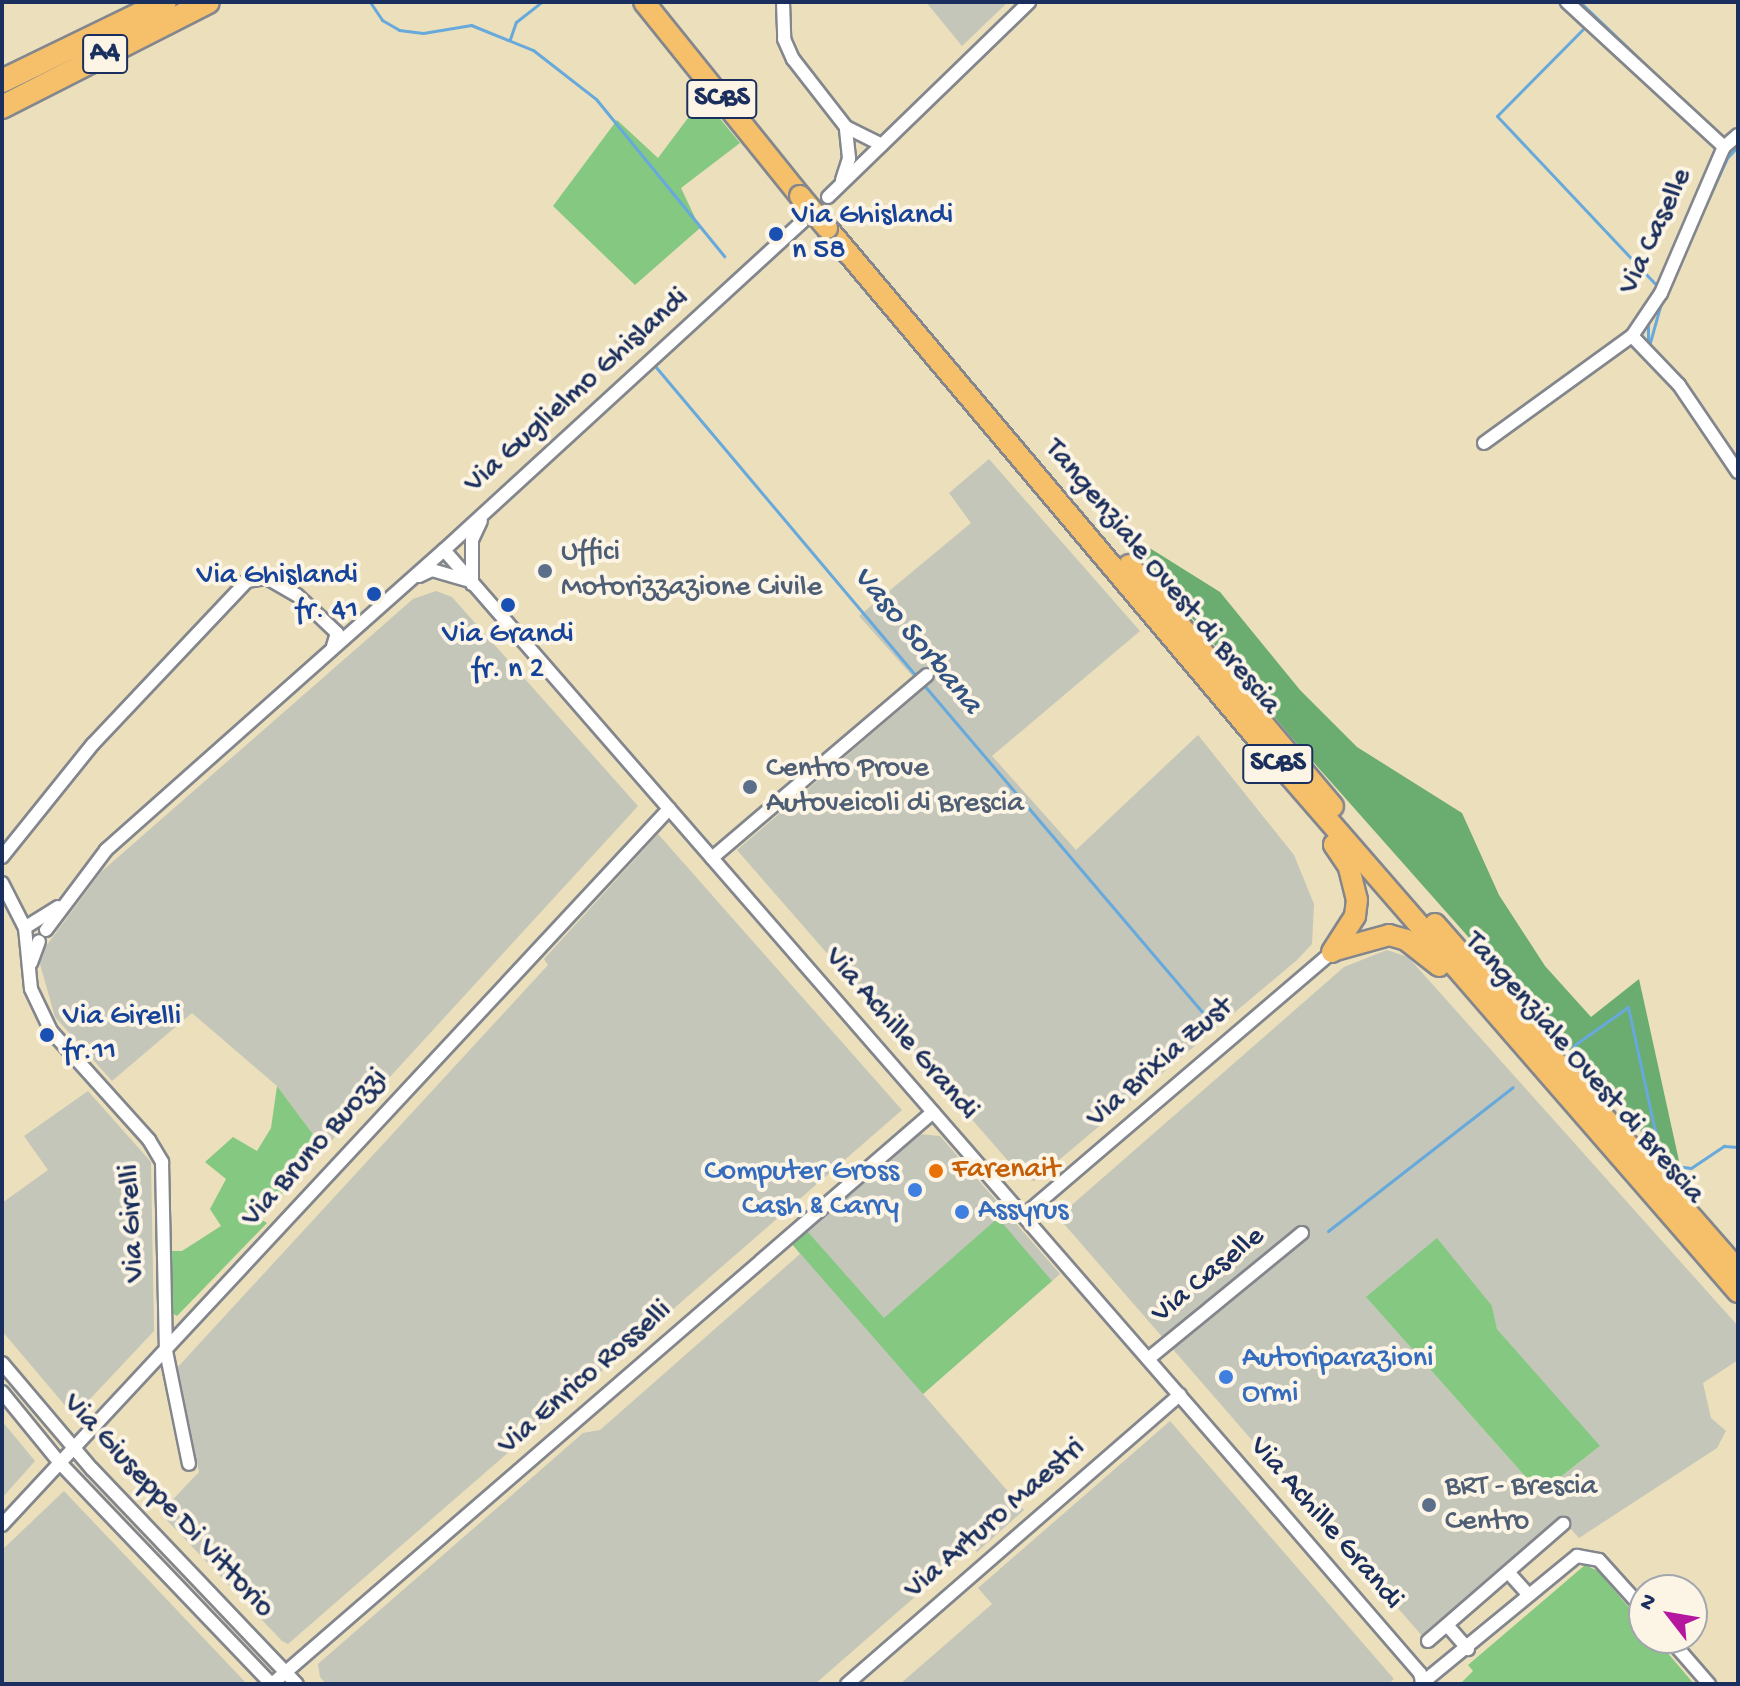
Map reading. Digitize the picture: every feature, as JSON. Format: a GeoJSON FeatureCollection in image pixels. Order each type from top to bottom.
{"type":"FeatureCollection","features":[{"type":"Feature","properties":{"kind":"highway","name":"A4"},"geometry":{"type":"LineString","coordinates":[[2,80],[165,2]]}},
{"type":"Feature","properties":{"kind":"highway","name":"A4"},"geometry":{"type":"LineString","coordinates":[[2,107],[208,2]]}},
{"type":"Feature","properties":{"kind":"highway","name":"Tangenziale Ovest di Brescia"},"geometry":{"type":"LineString","coordinates":[[644,2],[818,192]]}},
{"type":"Feature","properties":{"kind":"highway","name":"Tangenziale Ovest di Brescia"},"geometry":{"type":"LineString","coordinates":[[660,2],[818,192],[832,224],[1262,744],[1738,1292]]}},
{"type":"Feature","properties":{"kind":"highway"},"geometry":{"type":"LineString","coordinates":[[2,119],[57,79]]}},
{"type":"Feature","properties":{"kind":"highway","name":"Tangenziale Ovest di Brescia"},"geometry":{"type":"LineString","coordinates":[[832,224],[1407,893],[1738,1270]]}},
{"type":"Feature","properties":{"kind":"highway"},"geometry":{"type":"LineString","coordinates":[[1262,744],[1277,774],[1339,852],[1356,886],[1355,916],[1332,952]]}},
{"type":"Feature","properties":{"kind":"highway"},"geometry":{"type":"LineString","coordinates":[[1332,952],[1374,936],[1406,940],[1511,1033]]}},
{"type":"Feature","properties":{"kind":"street"},"geometry":{"type":"LineString","coordinates":[[783,2],[784,39],[793,59],[846,127],[882,145]]}},
{"type":"Feature","properties":{"kind":"street"},"geometry":{"type":"LineString","coordinates":[[818,192],[882,145],[1029,2]]}},
{"type":"Feature","properties":{"kind":"street"},"geometry":{"type":"LineString","coordinates":[[1567,2],[1724,147],[1738,135]]}},
{"type":"Feature","properties":{"kind":"street"},"geometry":{"type":"LineString","coordinates":[[818,192],[849,158],[846,127]]}},
{"type":"Feature","properties":{"kind":"street","name":"Via Caselle"},"geometry":{"type":"LineString","coordinates":[[1484,443],[1632,336],[1661,293],[1724,147]]}},
{"type":"Feature","properties":{"kind":"street","name":"Via Guglielmo Ghislandi"},"geometry":{"type":"LineString","coordinates":[[35,932],[106,850],[412,579],[806,218]]}},
{"type":"Feature","properties":{"kind":"street","name":"Via Caselle"},"geometry":{"type":"LineString","coordinates":[[1632,336],[1679,385],[1733,452],[1738,472]]}},
{"type":"Feature","properties":{"kind":"street"},"geometry":{"type":"LineString","coordinates":[[472,584],[469,561],[472,540],[486,511]]}},
{"type":"Feature","properties":{"kind":"street"},"geometry":{"type":"LineString","coordinates":[[448,546],[469,561]]}},
{"type":"Feature","properties":{"kind":"street","name":"Via Achille Grandi"},"geometry":{"type":"LineString","coordinates":[[448,546],[472,584],[1180,1395],[1420,1673],[1421,1683]]}},
{"type":"Feature","properties":{"kind":"street","name":"Via Achille Grandi"},"geometry":{"type":"LineString","coordinates":[[412,579],[432,570],[472,584]]}},
{"type":"Feature","properties":{"kind":"street"},"geometry":{"type":"LineString","coordinates":[[2,857],[93,744],[247,581],[267,578],[282,585],[337,633],[332,649]]}},
{"type":"Feature","properties":{"kind":"street","name":"Via Guglielmo Ghislandi"},"geometry":{"type":"LineString","coordinates":[[301,677],[337,633],[384,602]]}},
{"type":"Feature","properties":{"kind":"street"},"geometry":{"type":"LineString","coordinates":[[712,858],[927,675]]}},
{"type":"Feature","properties":{"kind":"street","name":"Via Bruno Buozzi"},"geometry":{"type":"LineString","coordinates":[[2,1525],[669,809]]}},
{"type":"Feature","properties":{"kind":"street","name":"Via Girelli"},"geometry":{"type":"LineString","coordinates":[[2,883],[35,932],[29,974],[51,1031],[149,1140],[162,1162],[166,1351],[189,1464]]}},
{"type":"Feature","properties":{"kind":"street","name":"Via Brixia Zust"},"geometry":{"type":"LineString","coordinates":[[1023,1216],[1332,952]]}},
{"type":"Feature","properties":{"kind":"street","name":"Via Enrico Rosselli"},"geometry":{"type":"LineString","coordinates":[[272,1684],[933,1112]]}},
{"type":"Feature","properties":{"kind":"street","name":"Via Caselle"},"geometry":{"type":"LineString","coordinates":[[1148,1359],[1302,1233]]}},
{"type":"Feature","properties":{"kind":"street","name":"Via Giuseppe Di Vittorio"},"geometry":{"type":"LineString","coordinates":[[2,1363],[74,1448],[297,1684]]}},
{"type":"Feature","properties":{"kind":"street","name":"Via Giuseppe Di Vittorio"},"geometry":{"type":"LineString","coordinates":[[2,1392],[60,1463],[272,1684]]}},
{"type":"Feature","properties":{"kind":"street","name":"Via Arturo Maestri"},"geometry":{"type":"LineString","coordinates":[[847,1684],[1180,1395]]}},
{"type":"Feature","properties":{"kind":"street"},"geometry":{"type":"LineString","coordinates":[[1428,1641],[1563,1524]]}},
{"type":"Feature","properties":{"kind":"street"},"geometry":{"type":"LineString","coordinates":[[1421,1683],[1468,1649],[1565,1563],[1585,1556],[1605,1565],[1628,1592]]}},
{"type":"Feature","properties":{"kind":"street"},"geometry":{"type":"LineString","coordinates":[[1508,1572],[1529,1595]]}},
{"type":"Feature","properties":{"kind":"street"},"geometry":{"type":"LineString","coordinates":[[1447,1625],[1468,1649]]}},
{"type":"Feature","properties":{"kind":"street"},"geometry":{"type":"LineString","coordinates":[[1683,1654],[1709,1684]]}},
{"type":"Feature","properties":{"kind":"shaded area"},"geometry":{"type":"Polygon","coordinates":[[[926,2],[1008,2],[962,46],[926,2]]]}},
{"type":"Feature","properties":{"kind":"shaded area"},"geometry":{"type":"Polygon","coordinates":[[[989,459],[1140,631],[992,756],[1076,850],[1198,735],[1294,855],[1314,904],[1312,944],[1297,960],[1034,1181],[1023,1178],[737,850],[924,689],[859,616],[971,523],[949,493],[989,459]]]}},
{"type":"Feature","properties":{"kind":"shaded area"},"geometry":{"type":"Polygon","coordinates":[[[436,591],[452,597],[638,806],[324,1149],[277,1086],[192,1013],[112,1081],[55,1017],[38,957],[101,872],[413,599],[436,591]]]}},
{"type":"Feature","properties":{"kind":"shaded area"},"geometry":{"type":"Polygon","coordinates":[[[658,834],[902,1110],[288,1644],[160,1513],[199,1472],[176,1369],[548,965],[544,959],[658,834]]]}},
{"type":"Feature","properties":{"kind":"shaded area"},"geometry":{"type":"Polygon","coordinates":[[[1387,950],[1408,957],[1738,1326],[1738,1360],[1703,1383],[1711,1418],[1726,1431],[1717,1448],[1579,1538],[1560,1517],[1423,1637],[1058,1217],[1344,967],[1387,950]],[[1366,1297],[1540,1493],[1599,1447],[1497,1329],[1492,1306],[1366,1297]]]}},
{"type":"Feature","properties":{"kind":"shaded area"},"geometry":{"type":"Polygon","coordinates":[[[88,1091],[151,1162],[154,1331],[74,1416],[2,1331],[2,1203],[48,1170],[24,1136],[88,1091]]]}},
{"type":"Feature","properties":{"kind":"shaded area"},"geometry":{"type":"Polygon","coordinates":[[[919,1134],[940,1136],[1060,1274],[923,1394],[1024,1510],[977,1552],[972,1547],[815,1684],[326,1684],[320,1677],[318,1664],[583,1433],[600,1430],[800,1254],[792,1244],[919,1134]]]}},
{"type":"Feature","properties":{"kind":"shaded area"},"geometry":{"type":"Polygon","coordinates":[[[2,1421],[35,1461],[2,1498],[2,1421]]]}},
{"type":"Feature","properties":{"kind":"shaded area"},"geometry":{"type":"Polygon","coordinates":[[[1170,1421],[1394,1679],[1388,1684],[900,1684],[992,1604],[978,1588],[1170,1421]]]}},
{"type":"Feature","properties":{"kind":"shaded area"},"geometry":{"type":"Polygon","coordinates":[[[64,1491],[247,1684],[2,1684],[2,1550],[64,1491]]]}},
{"type":"Feature","properties":{"kind":"green space"},"geometry":{"type":"Polygon","coordinates":[[[703,98],[740,143],[681,188],[700,228],[635,285],[553,206],[617,120],[658,158],[703,98]]]}},
{"type":"Feature","properties":{"kind":"green space"},"geometry":{"type":"Polygon","coordinates":[[[1116,527],[1220,592],[1300,690],[1357,747],[1462,813],[1499,895],[1545,966],[1591,1017],[1639,979],[1683,1179],[1292,738],[1116,527]]]}},
{"type":"Feature","properties":{"kind":"green space"},"geometry":{"type":"Polygon","coordinates":[[[277,1086],[324,1149],[259,1218],[267,1223],[177,1316],[172,1313],[172,1251],[182,1251],[221,1226],[210,1209],[226,1179],[205,1162],[233,1137],[257,1151],[271,1128],[277,1086]]]}},
{"type":"Feature","properties":{"kind":"green space"},"geometry":{"type":"Polygon","coordinates":[[[998,1218],[1052,1281],[923,1394],[792,1244],[807,1231],[884,1318],[998,1218]]]}},
{"type":"Feature","properties":{"kind":"green space"},"geometry":{"type":"Polygon","coordinates":[[[1437,1238],[1492,1306],[1497,1329],[1600,1446],[1540,1493],[1366,1297],[1437,1238]]]}},
{"type":"Feature","properties":{"kind":"green space"},"geometry":{"type":"Polygon","coordinates":[[[1585,1565],[1598,1571],[1628,1606],[1628,1654],[1669,1654],[1694,1684],[1460,1684],[1473,1671],[1468,1665],[1585,1565]]]}},
{"type":"Feature","properties":{"kind":"waterway","name":"Vaso Sorbana"},"geometry":{"type":"LineString","coordinates":[[370,2],[382,20],[399,30],[423,33],[471,25],[533,50],[596,99],[724,256]]}},
{"type":"Feature","properties":{"kind":"waterway"},"geometry":{"type":"LineString","coordinates":[[510,39],[516,22],[542,2]]}},
{"type":"Feature","properties":{"kind":"waterway"},"geometry":{"type":"LineString","coordinates":[[1558,2],[1578,21]]}},
{"type":"Feature","properties":{"kind":"waterway"},"geometry":{"type":"LineString","coordinates":[[1580,2],[1693,110]]}},
{"type":"Feature","properties":{"kind":"waterway"},"geometry":{"type":"LineString","coordinates":[[1583,29],[1497,116],[1657,286]]}},
{"type":"Feature","properties":{"kind":"waterway"},"geometry":{"type":"LineString","coordinates":[[1707,202],[1727,158],[1738,146]]}},
{"type":"Feature","properties":{"kind":"waterway"},"geometry":{"type":"LineString","coordinates":[[1649,346],[1661,303]]}},
{"type":"Feature","properties":{"kind":"waterway"},"geometry":{"type":"LineString","coordinates":[[1648,323],[1648,342]]}},
{"type":"Feature","properties":{"kind":"waterway","name":"Vaso Sorbana"},"geometry":{"type":"LineString","coordinates":[[655,366],[918,678]]}},
{"type":"Feature","properties":{"kind":"waterway"},"geometry":{"type":"LineString","coordinates":[[1696,400],[1708,417]]}},
{"type":"Feature","properties":{"kind":"waterway","name":"Vaso Sorbana"},"geometry":{"type":"LineString","coordinates":[[923,684],[1206,1017]]}},
{"type":"Feature","properties":{"kind":"waterway"},"geometry":{"type":"LineString","coordinates":[[1573,1046],[1628,1007],[1658,1145],[1676,1166],[1691,1168],[1724,1146],[1738,1147]]}},
{"type":"Feature","properties":{"kind":"waterway"},"geometry":{"type":"LineString","coordinates":[[1328,1231],[1513,1087]]}},
{"type":"Feature","properties":{"kind":"place","name":"Via Ghislandi n 58"},"geometry":{"type":"Point","coordinates":[776,234]}},
{"type":"Feature","properties":{"kind":"place","name":"Uffici Motorizzazione Civile"},"geometry":{"type":"Point","coordinates":[545,571]}},
{"type":"Feature","properties":{"kind":"place","name":"Via Ghislandi fr. 41"},"geometry":{"type":"Point","coordinates":[374,594]}},
{"type":"Feature","properties":{"kind":"place","name":"Via Grandi fr. n 2"},"geometry":{"type":"Point","coordinates":[508,605]}},
{"type":"Feature","properties":{"kind":"place","name":"Centro Prove Autoveicoli di Brescia"},"geometry":{"type":"Point","coordinates":[750,787]}},
{"type":"Feature","properties":{"kind":"place","name":"Via Girelli fr.11"},"geometry":{"type":"Point","coordinates":[47,1035]}},
{"type":"Feature","properties":{"kind":"place","name":"Farenait"},"geometry":{"type":"Point","coordinates":[936,1171]}},
{"type":"Feature","properties":{"kind":"place","name":"Computer Gross Cash & Carry"},"geometry":{"type":"Point","coordinates":[915,1190]}},
{"type":"Feature","properties":{"kind":"place","name":"Assyrus"},"geometry":{"type":"Point","coordinates":[962,1212]}},
{"type":"Feature","properties":{"kind":"place","name":"Autoriparazioni Ormi"},"geometry":{"type":"Point","coordinates":[1226,1377]}},
{"type":"Feature","properties":{"kind":"place","name":"BRT - Brescia Centro"},"geometry":{"type":"Point","coordinates":[1429,1505]}}]}
